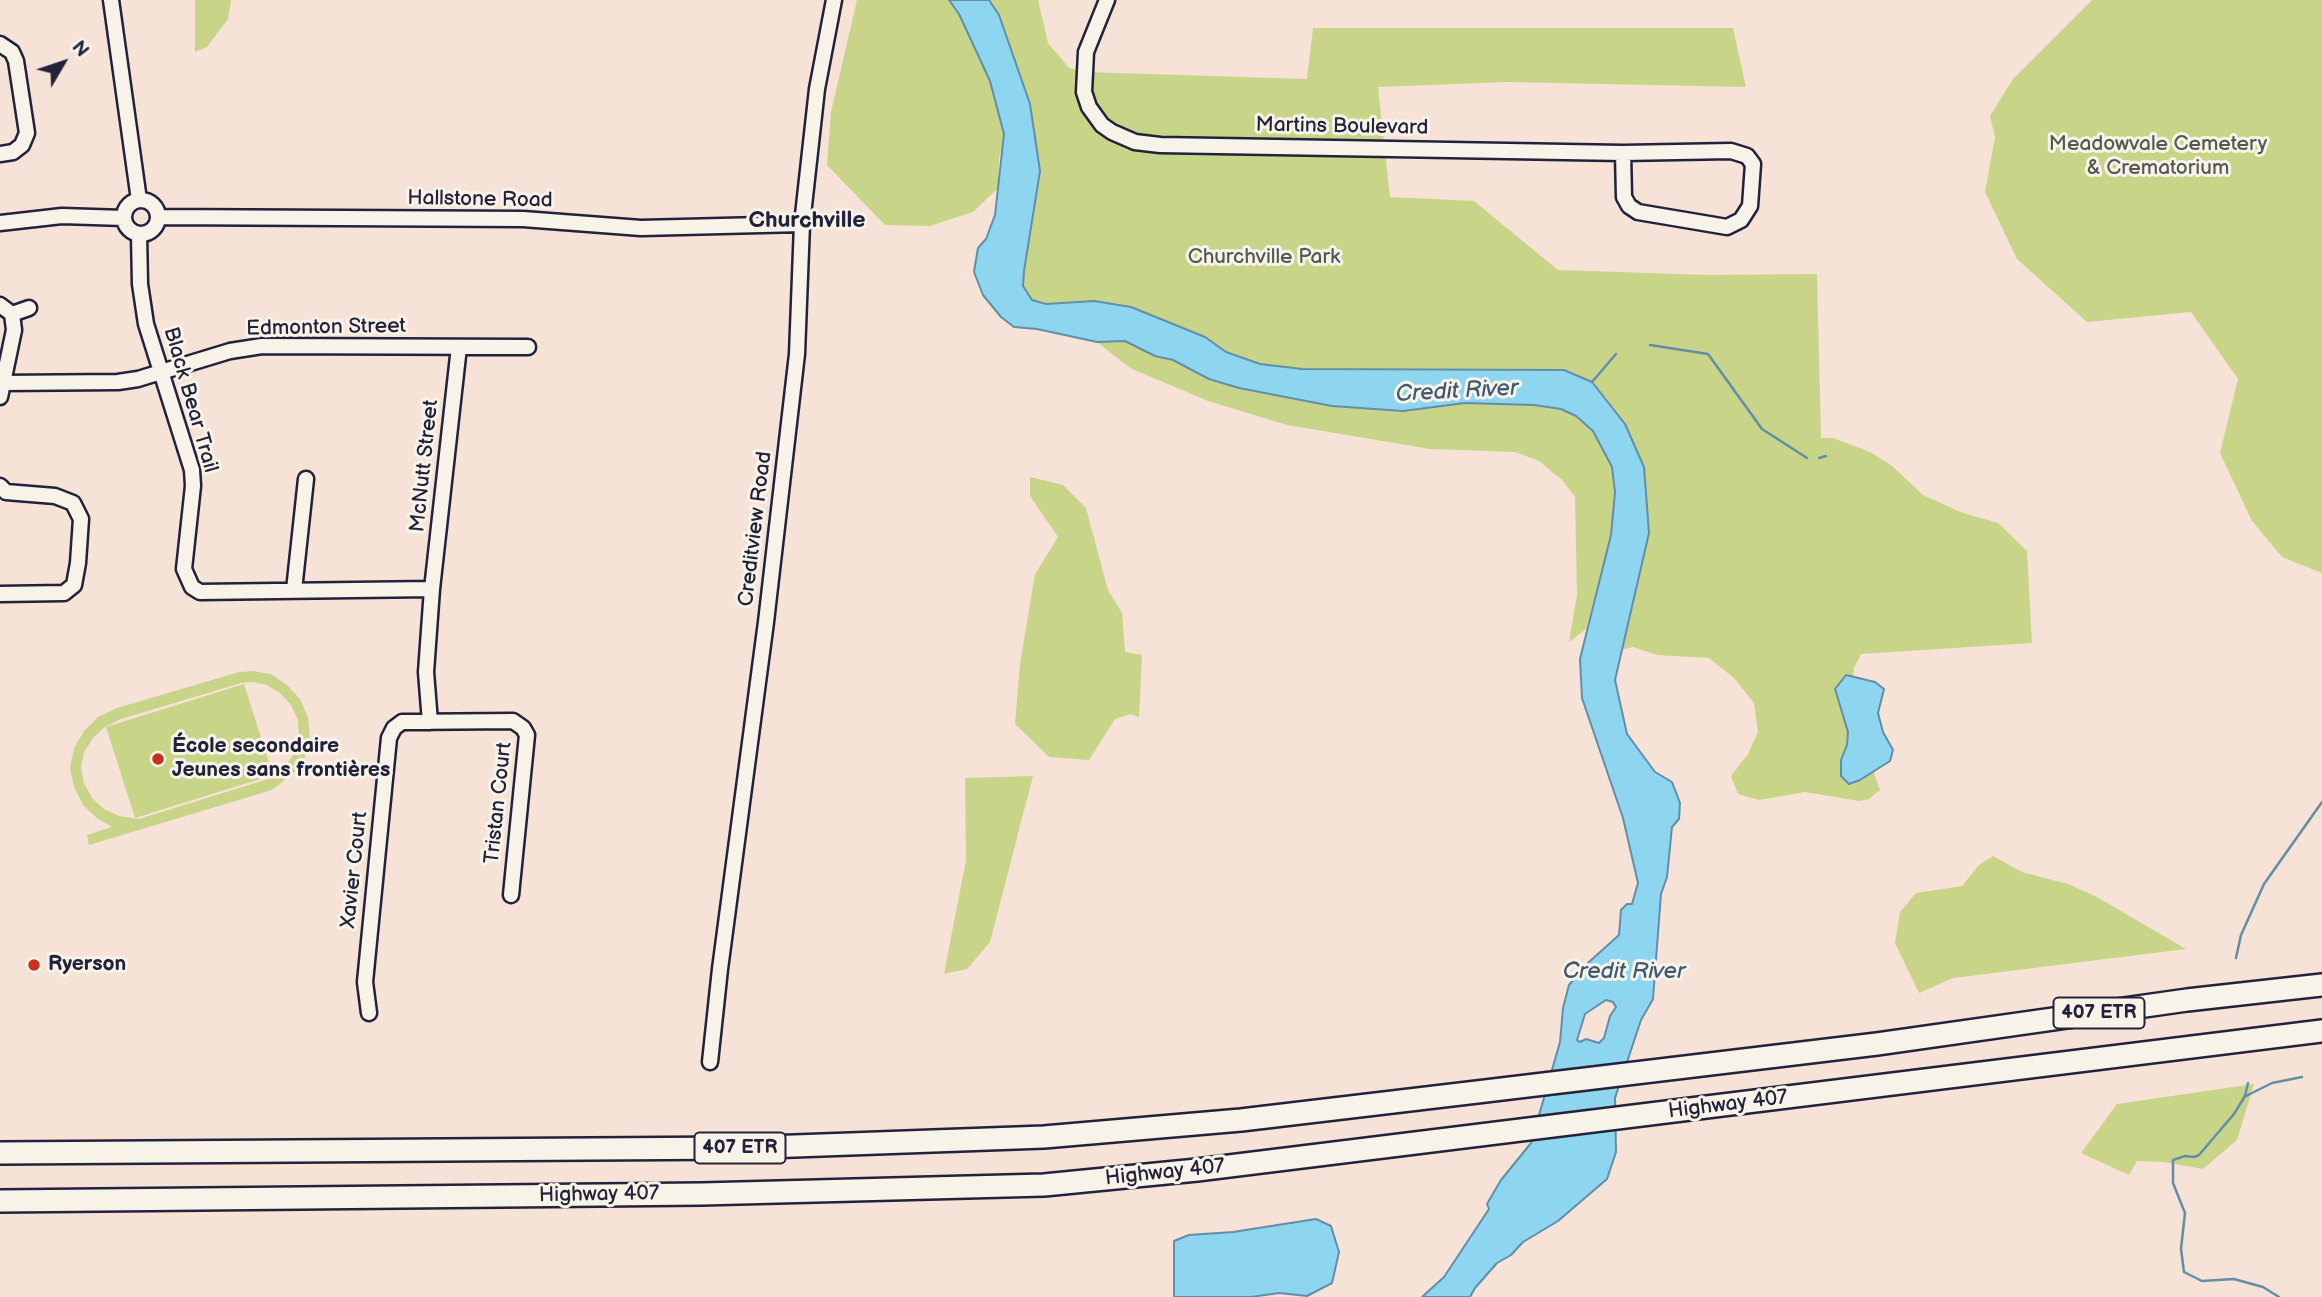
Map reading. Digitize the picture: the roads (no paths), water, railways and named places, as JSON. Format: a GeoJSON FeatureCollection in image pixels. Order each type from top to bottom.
{"type":"FeatureCollection","features":[{"type":"Feature","properties":{"kind":"highway","name":"Highway 407"},"geometry":{"type":"LineString","coordinates":[[0,1153],[739,1148],[1030,1137],[1241,1120],[1877,1044],[2187,1000],[2322,985]]}},
{"type":"Feature","properties":{"kind":"highway","name":"Highway 407"},"geometry":{"type":"LineString","coordinates":[[0,1201],[702,1194],[1044,1185],[1197,1170],[2322,1031]]}},
{"type":"Feature","properties":{"kind":"street"},"geometry":{"type":"LineString","coordinates":[[111,0],[139,200]]}},
{"type":"Feature","properties":{"kind":"street","name":"Creditview Road"},"geometry":{"type":"LineString","coordinates":[[710,1062],[796,368],[802,224],[817,89],[834,0]]}},
{"type":"Feature","properties":{"kind":"street","name":"Martins Boulevard"},"geometry":{"type":"LineString","coordinates":[[1107,0],[1086,52],[1084,92],[1096,117],[1112,132],[1135,142],[1160,145],[1623,153],[1723,150],[1747,156],[1753,164],[1750,206],[1741,220],[1727,227],[1638,212],[1629,206],[1624,197],[1623,153]]}},
{"type":"Feature","properties":{"kind":"street"},"geometry":{"type":"LineString","coordinates":[[0,44],[12,52],[16,61],[27,133],[22,145],[13,152],[0,154]]}},
{"type":"Feature","properties":{"kind":"street"},"geometry":{"type":"LineString","coordinates":[[139,200],[153,206],[158,217],[156,225],[150,231],[139,234],[128,229],[124,218],[128,206],[139,200]]}},
{"type":"Feature","properties":{"kind":"street"},"geometry":{"type":"LineString","coordinates":[[0,223],[71,216],[124,218]]}},
{"type":"Feature","properties":{"kind":"street","name":"Hallstone Road"},"geometry":{"type":"LineString","coordinates":[[158,217],[523,219],[641,229],[802,224]]}},
{"type":"Feature","properties":{"kind":"street","name":"Black Bear Trail"},"geometry":{"type":"LineString","coordinates":[[139,234],[140,284],[146,324],[192,470],[193,486],[184,569],[187,580],[200,592],[432,589]]}},
{"type":"Feature","properties":{"kind":"street"},"geometry":{"type":"LineString","coordinates":[[0,305],[12,314],[14,330],[1,390]]}},
{"type":"Feature","properties":{"kind":"street"},"geometry":{"type":"LineString","coordinates":[[12,314],[30,308]]}},
{"type":"Feature","properties":{"kind":"street","name":"Edmonton Street"},"geometry":{"type":"LineString","coordinates":[[1,390],[118,382],[230,351],[262,346],[528,347]]}},
{"type":"Feature","properties":{"kind":"street","name":"McNutt Street"},"geometry":{"type":"LineString","coordinates":[[430,722],[426,672],[432,589],[459,347]]}},
{"type":"Feature","properties":{"kind":"street"},"geometry":{"type":"LineString","coordinates":[[295,590],[306,479]]}},
{"type":"Feature","properties":{"kind":"street"},"geometry":{"type":"LineString","coordinates":[[0,486],[6,492],[55,496],[73,503],[81,519],[74,585],[64,593],[0,594]]}},
{"type":"Feature","properties":{"kind":"street","name":"Tristan Court"},"geometry":{"type":"LineString","coordinates":[[430,722],[513,721],[523,728],[527,735],[511,895]]}},
{"type":"Feature","properties":{"kind":"street","name":"Xavier Court"},"geometry":{"type":"LineString","coordinates":[[369,1013],[365,982],[389,738],[394,728],[402,722],[430,722]]}},
{"type":"Feature","properties":{"kind":"water","name":"Credit River"},"geometry":{"type":"Polygon","coordinates":[[[949,0],[989,0],[999,15],[1030,104],[1040,171],[1023,286],[1032,300],[1046,304],[1094,301],[1131,307],[1205,337],[1226,352],[1260,364],[1302,369],[1564,370],[1592,382],[1625,424],[1644,467],[1649,533],[1615,680],[1627,734],[1655,772],[1672,782],[1680,803],[1679,819],[1672,827],[1667,877],[1661,894],[1653,999],[1641,1020],[1615,1098],[1616,1152],[1607,1179],[1558,1221],[1523,1242],[1511,1255],[1497,1263],[1470,1297],[1422,1297],[1444,1277],[1489,1209],[1487,1204],[1501,1180],[1531,1143],[1560,1042],[1563,1008],[1569,985],[1589,962],[1619,935],[1621,910],[1627,904],[1632,904],[1638,883],[1623,818],[1582,698],[1580,659],[1611,535],[1615,492],[1612,467],[1593,431],[1576,416],[1561,409],[1534,405],[1465,403],[1403,411],[1332,406],[1239,388],[1209,379],[1173,360],[1155,356],[1125,341],[1097,342],[1037,329],[1014,327],[1001,317],[983,295],[974,272],[978,248],[986,239],[995,215],[1004,134],[990,81],[959,14],[949,0]],[[1606,1000],[1585,1014],[1577,1040],[1580,1042],[1586,1039],[1599,1043],[1604,1038],[1610,1016],[1616,1007],[1613,1002],[1606,1000]]]}},
{"type":"Feature","properties":{"kind":"water"},"geometry":{"type":"Polygon","coordinates":[[[1846,675],[1875,682],[1884,689],[1878,713],[1883,732],[1893,750],[1890,761],[1849,784],[1841,776],[1841,760],[1847,745],[1848,732],[1835,689],[1846,675]]]}},
{"type":"Feature","properties":{"kind":"water"},"geometry":{"type":"Polygon","coordinates":[[[1316,1219],[1331,1226],[1339,1252],[1332,1283],[1307,1296],[1279,1293],[1251,1297],[1174,1297],[1174,1241],[1189,1235],[1233,1232],[1316,1219]]]}},
{"type":"Feature","properties":{"kind":"waterway"},"geometry":{"type":"LineString","coordinates":[[1650,345],[1708,354],[1762,429],[1807,458]]}},
{"type":"Feature","properties":{"kind":"waterway"},"geometry":{"type":"LineString","coordinates":[[1592,382],[1616,354]]}},
{"type":"Feature","properties":{"kind":"waterway"},"geometry":{"type":"LineString","coordinates":[[1819,458],[1826,456]]}},
{"type":"Feature","properties":{"kind":"waterway"},"geometry":{"type":"LineString","coordinates":[[2236,958],[2241,935],[2264,884],[2322,802]]}},
{"type":"Feature","properties":{"kind":"waterway"},"geometry":{"type":"LineString","coordinates":[[2246,1096],[2272,1083],[2302,1077]]}},
{"type":"Feature","properties":{"kind":"waterway"},"geometry":{"type":"LineString","coordinates":[[2248,1083],[2245,1096],[2234,1114],[2199,1155],[2173,1160],[2173,1183],[2185,1213],[2181,1249],[2184,1272],[2202,1281],[2234,1279],[2263,1287],[2279,1297]]}},
{"type":"Feature","properties":{"kind":"place","name":"École secondaire Jeunes sans frontières"},"geometry":{"type":"Point","coordinates":[158,759]}},
{"type":"Feature","properties":{"kind":"place","name":"Ryerson"},"geometry":{"type":"Point","coordinates":[34,965]}},
{"type":"Feature","properties":{"kind":"district","name":"Churchville"},"geometry":{"type":"Point","coordinates":[807,221]}},
{"type":"Feature","properties":{"kind":"park label","name":"Meadowvale Cemetery & Crematorium"},"geometry":{"type":"Point","coordinates":[2158,157]}},
{"type":"Feature","properties":{"kind":"park label","name":"Churchville Park"},"geometry":{"type":"Point","coordinates":[1264,258]}}]}
